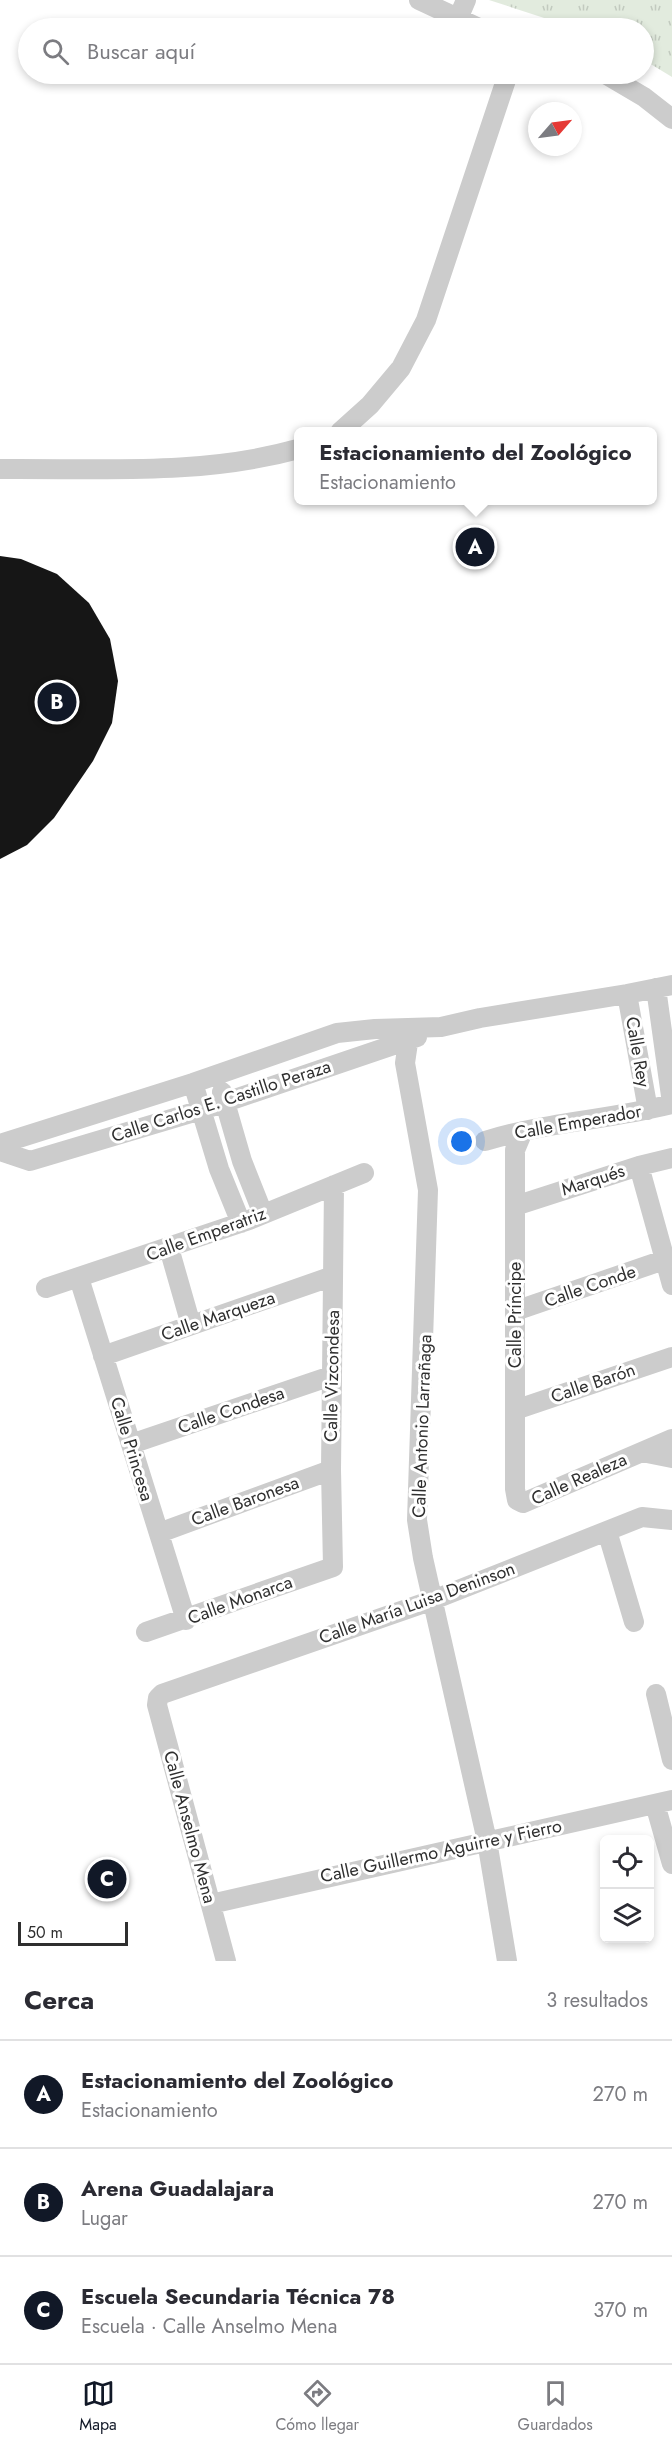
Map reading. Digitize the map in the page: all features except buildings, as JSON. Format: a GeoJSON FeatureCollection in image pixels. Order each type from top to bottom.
{"type":"FeatureCollection","features":[{"type":"Feature","properties":{"kind":"street"},"geometry":{"type":"LineString","coordinates":[[419,0],[458,18]]}},
{"type":"Feature","properties":{"kind":"street"},"geometry":{"type":"LineString","coordinates":[[458,18],[466,0]]}},
{"type":"Feature","properties":{"kind":"street"},"geometry":{"type":"LineString","coordinates":[[346,427],[370,405],[401,368],[426,320],[505,84]]}},
{"type":"Feature","properties":{"kind":"street"},"geometry":{"type":"LineString","coordinates":[[623,84],[644,96],[672,119]]}},
{"type":"Feature","properties":{"kind":"street"},"geometry":{"type":"LineString","coordinates":[[0,469],[195,467],[261,459],[294,450]]}},
{"type":"Feature","properties":{"kind":"street","name":"Calle Carlos E. Castillo Peraza"},"geometry":{"type":"LineString","coordinates":[[0,1151],[30,1161],[201,1110],[409,1035],[480,1018],[664,987]]}},
{"type":"Feature","properties":{"kind":"street","name":"Calle Rey"},"geometry":{"type":"LineString","coordinates":[[664,987],[662,1031],[672,1104]]}},
{"type":"Feature","properties":{"kind":"street","name":"Calle Rey"},"geometry":{"type":"LineString","coordinates":[[627,994],[648,1110]]}},
{"type":"Feature","properties":{"kind":"street","name":"Calle Carlos E. Castillo Peraza"},"geometry":{"type":"LineString","coordinates":[[0,1144],[193,1083],[337,1033],[375,1029],[409,1035]]}},
{"type":"Feature","properties":{"kind":"street"},"geometry":{"type":"LineString","coordinates":[[634,1036],[662,1031]]}},
{"type":"Feature","properties":{"kind":"street","name":"Calle Antonio Larrañaga"},"geometry":{"type":"LineString","coordinates":[[409,1035],[405,1063],[428,1190],[417,1520],[487,1842],[507,1961]]}},
{"type":"Feature","properties":{"kind":"street"},"geometry":{"type":"LineString","coordinates":[[217,1073],[242,1161],[263,1214]]}},
{"type":"Feature","properties":{"kind":"street"},"geometry":{"type":"LineString","coordinates":[[193,1083],[219,1169],[241,1223]]}},
{"type":"Feature","properties":{"kind":"street","name":"Calle Emperador"},"geometry":{"type":"LineString","coordinates":[[485,1141],[523,1131],[672,1104]]}},
{"type":"Feature","properties":{"kind":"street","name":"Calle Príncipe"},"geometry":{"type":"LineString","coordinates":[[517,1500],[514,1489],[515,1150],[523,1131]]}},
{"type":"Feature","properties":{"kind":"street","name":"Marqués"},"geometry":{"type":"LineString","coordinates":[[515,1206],[639,1166],[672,1158]]}},
{"type":"Feature","properties":{"kind":"street"},"geometry":{"type":"LineString","coordinates":[[219,1169],[242,1161]]}},
{"type":"Feature","properties":{"kind":"street"},"geometry":{"type":"LineString","coordinates":[[639,1166],[672,1285]]}},
{"type":"Feature","properties":{"kind":"street","name":"Calle Emperatriz"},"geometry":{"type":"LineString","coordinates":[[46,1288],[241,1223],[364,1173]]}},
{"type":"Feature","properties":{"kind":"street","name":"Calle Vizcondesa"},"geometry":{"type":"LineString","coordinates":[[333,1567],[331,1376],[334,1185]]}},
{"type":"Feature","properties":{"kind":"street"},"geometry":{"type":"LineString","coordinates":[[169,1248],[191,1325]]}},
{"type":"Feature","properties":{"kind":"street","name":"Calle Conde"},"geometry":{"type":"LineString","coordinates":[[515,1311],[664,1260]]}},
{"type":"Feature","properties":{"kind":"street","name":"Calle Marqueza"},"geometry":{"type":"LineString","coordinates":[[103,1356],[333,1276]]}},
{"type":"Feature","properties":{"kind":"street","name":"Calle Princesa"},"geometry":{"type":"LineString","coordinates":[[79,1278],[186,1620]]}},
{"type":"Feature","properties":{"kind":"street","name":"Calle Barón"},"geometry":{"type":"LineString","coordinates":[[515,1410],[672,1357]]}},
{"type":"Feature","properties":{"kind":"street","name":"Calle Condesa"},"geometry":{"type":"LineString","coordinates":[[131,1444],[331,1376]]}},
{"type":"Feature","properties":{"kind":"street","name":"Calle Realeza"},"geometry":{"type":"LineString","coordinates":[[517,1500],[523,1503],[672,1439]]}},
{"type":"Feature","properties":{"kind":"street","name":"Calle Realeza"},"geometry":{"type":"LineString","coordinates":[[642,1452],[672,1458]]}},
{"type":"Feature","properties":{"kind":"street","name":"Calle Baronesa"},"geometry":{"type":"LineString","coordinates":[[159,1533],[331,1470]]}},
{"type":"Feature","properties":{"kind":"street","name":"Calle María Luisa Deninson"},"geometry":{"type":"LineString","coordinates":[[162,1694],[433,1600],[642,1517],[672,1520]]}},
{"type":"Feature","properties":{"kind":"street"},"geometry":{"type":"LineString","coordinates":[[607,1530],[634,1622]]}},
{"type":"Feature","properties":{"kind":"street","name":"Calle Monarca"},"geometry":{"type":"LineString","coordinates":[[146,1632],[333,1567]]}},
{"type":"Feature","properties":{"kind":"street","name":"Calle Anselmo Mena"},"geometry":{"type":"LineString","coordinates":[[162,1694],[158,1698],[157,1705],[226,1961]]}},
{"type":"Feature","properties":{"kind":"street"},"geometry":{"type":"LineString","coordinates":[[656,1694],[672,1760]]}},
{"type":"Feature","properties":{"kind":"street"},"geometry":{"type":"LineString","coordinates":[[664,1802],[672,1864]]}},
{"type":"Feature","properties":{"kind":"street","name":"Calle Guillermo Aguirre y Fierro"},"geometry":{"type":"LineString","coordinates":[[211,1904],[664,1802]]}},
{"type":"Feature","properties":{"kind":"green space"},"geometry":{"type":"Polygon","coordinates":[[[489,0],[672,0],[672,77],[654,66],[654,18],[544,18],[489,0]]]}},
{"type":"Feature","properties":{"kind":"place","name":"Estacionamiento del Zoológico"},"geometry":{"type":"Point","coordinates":[475,547]}},
{"type":"Feature","properties":{"kind":"place","name":"Arena Guadalajara"},"geometry":{"type":"Point","coordinates":[57,702]}},
{"type":"Feature","properties":{"kind":"place","name":"Escuela Secundaria Técnica 78"},"geometry":{"type":"Point","coordinates":[107,1879]}}]}
